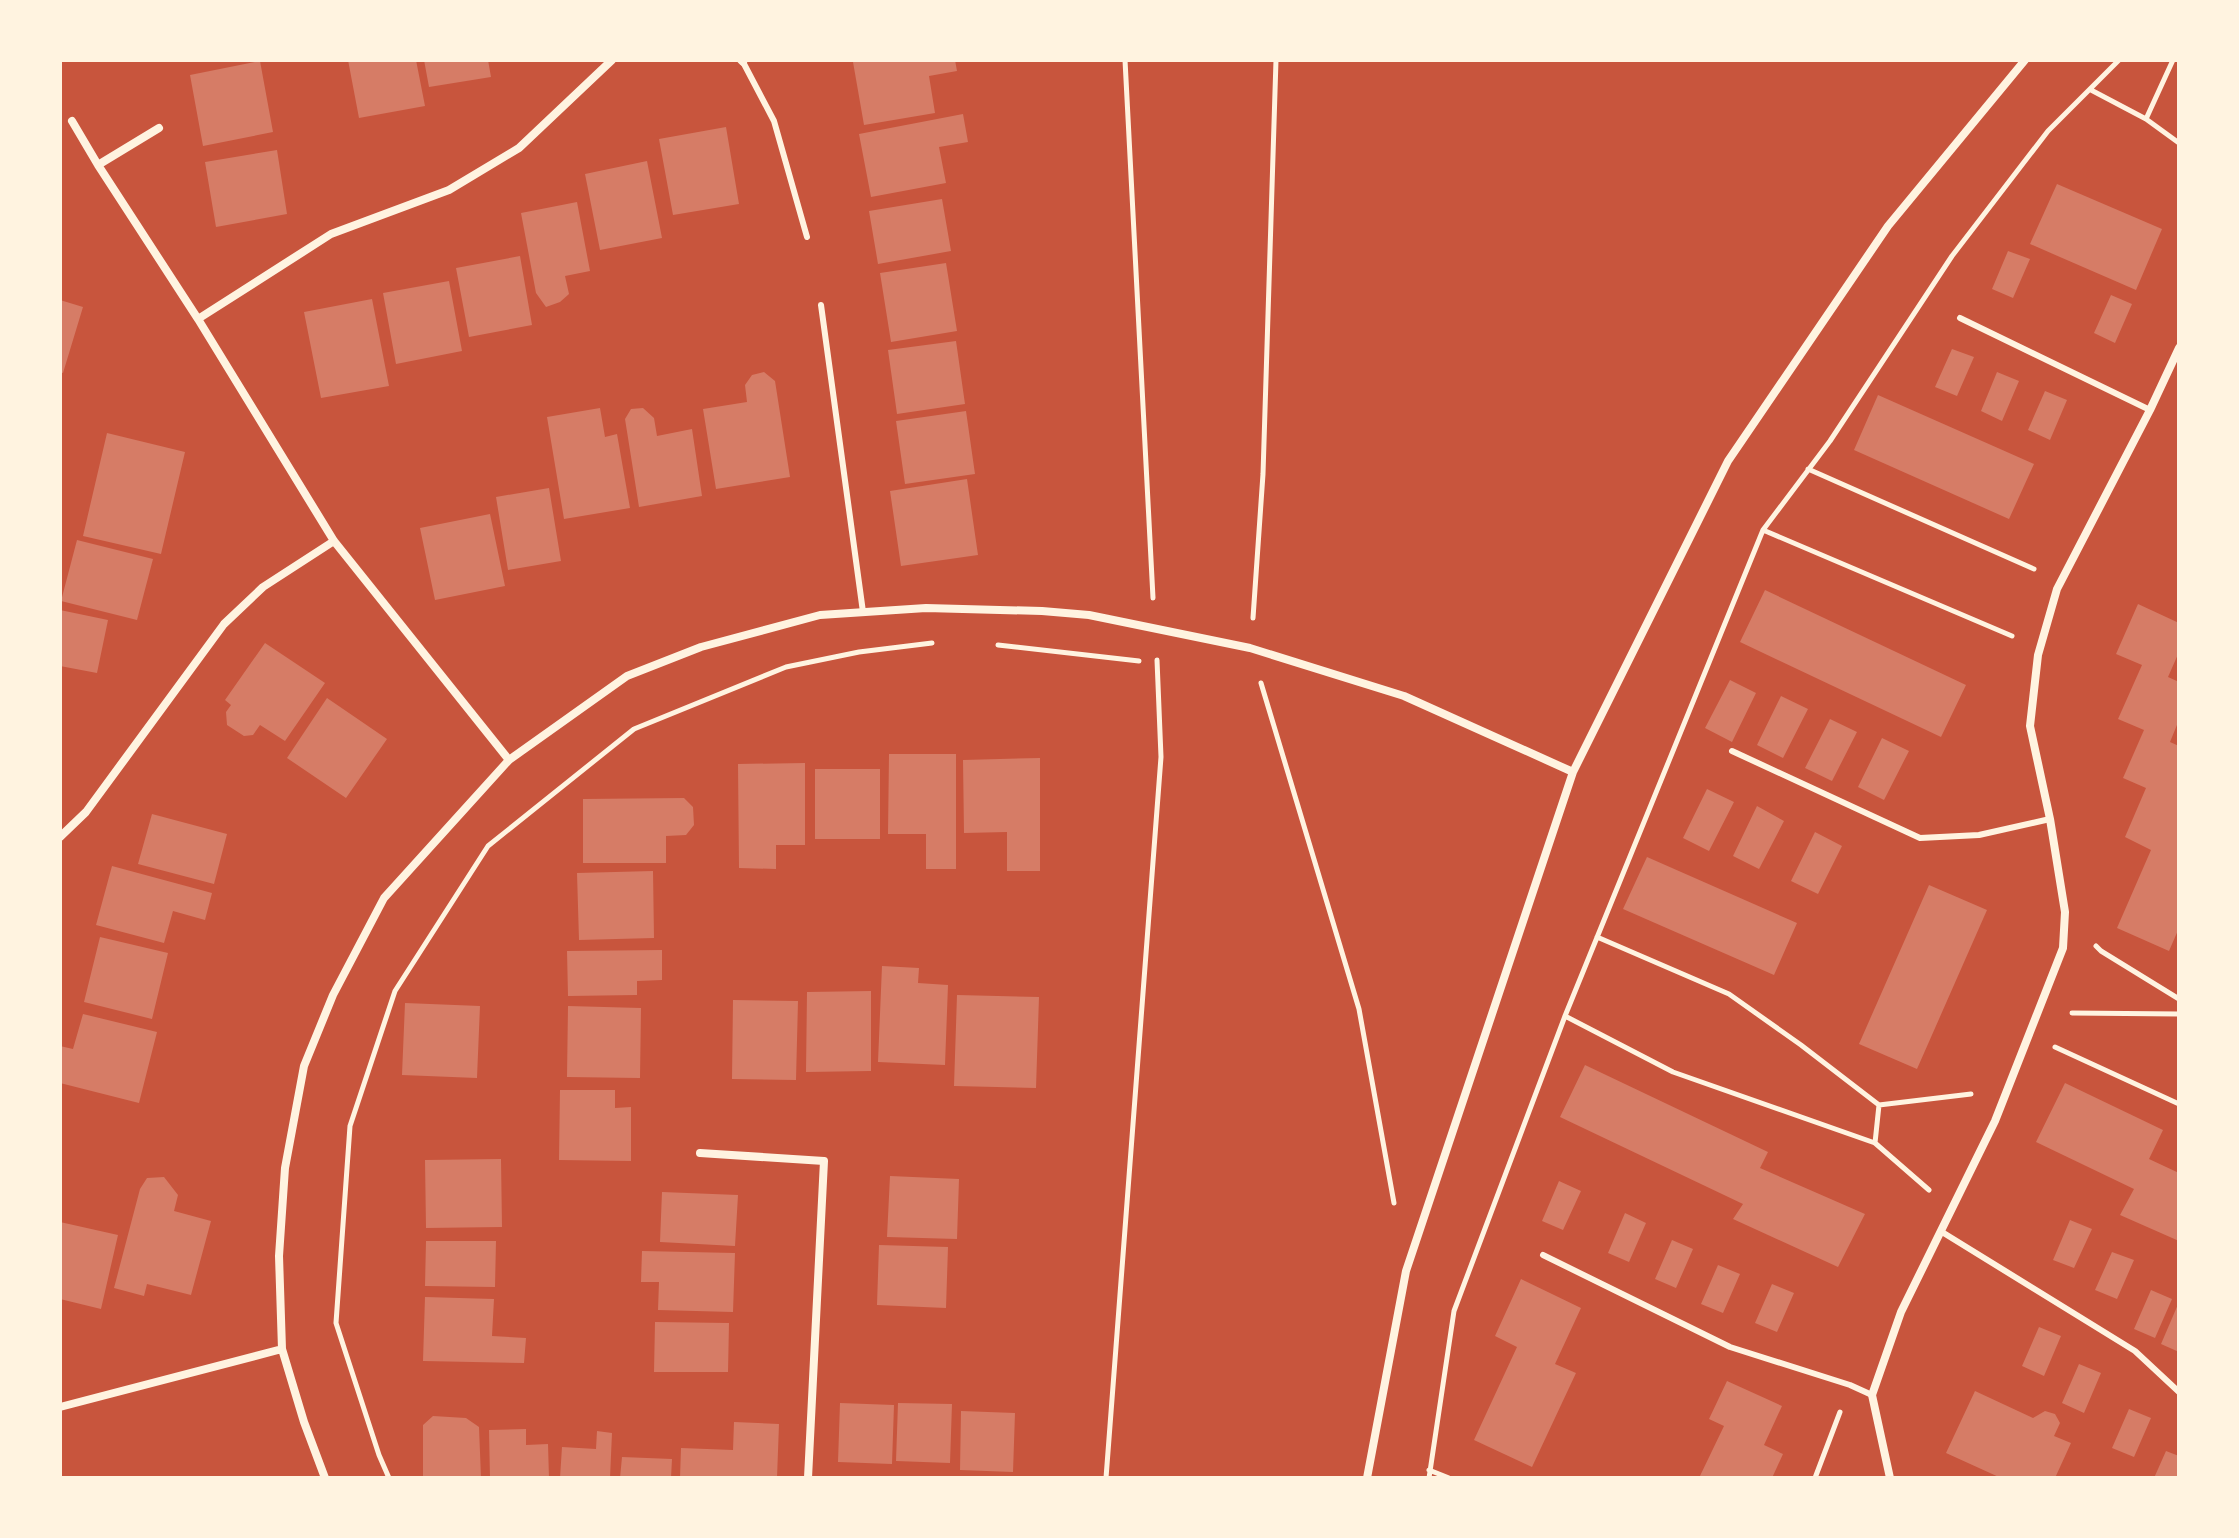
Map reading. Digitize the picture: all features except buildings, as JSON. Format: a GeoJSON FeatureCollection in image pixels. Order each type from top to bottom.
{"type":"FeatureCollection","features":[{"type":"Feature","properties":{"kind":"street"},"geometry":{"type":"LineString","coordinates":[[198,319],[331,234],[449,190],[519,148],[612,60]]}},
{"type":"Feature","properties":{"kind":"street"},"geometry":{"type":"LineString","coordinates":[[1367,1478],[1406,1271],[1573,772],[1728,461],[1888,226],[2025,60]]}},
{"type":"Feature","properties":{"kind":"street"},"geometry":{"type":"LineString","coordinates":[[72,121],[334,541],[509,760]]}},
{"type":"Feature","properties":{"kind":"street"},"geometry":{"type":"LineString","coordinates":[[98,165],[159,128]]}},
{"type":"Feature","properties":{"kind":"street"},"geometry":{"type":"LineString","coordinates":[[1890,1478],[1872,1395],[1901,1312],[1995,1121],[2063,948],[2065,912],[2050,819],[2030,726],[2040,647],[2061,581],[2179,348]]}},
{"type":"Feature","properties":{"kind":"street"},"geometry":{"type":"LineString","coordinates":[[60,837],[86,812],[224,624],[263,587],[334,541]]}},
{"type":"Feature","properties":{"kind":"street"},"geometry":{"type":"LineString","coordinates":[[325,1478],[282,1349],[279,1256],[284,1183],[304,1066],[333,995],[384,898],[509,760],[627,676],[701,647],[820,615],[926,608],[1089,615],[1250,648],[1404,696],[1573,772]]}},
{"type":"Feature","properties":{"kind":"street"},"geometry":{"type":"LineString","coordinates":[[700,1153],[824,1161],[808,1478]]}},
{"type":"Feature","properties":{"kind":"street"},"geometry":{"type":"LineString","coordinates":[[60,1407],[282,1349]]}},
{"type":"Feature","properties":{"kind":"lane"},"geometry":{"type":"LineString","coordinates":[[742,61],[774,121],[807,237]]}},
{"type":"Feature","properties":{"kind":"lane"},"geometry":{"type":"LineString","coordinates":[[821,305],[863,612]]}},
{"type":"Feature","properties":{"kind":"lane"},"geometry":{"type":"LineString","coordinates":[[1960,318],[2150,410]]}},
{"type":"Feature","properties":{"kind":"lane"},"geometry":{"type":"LineString","coordinates":[[1732,751],[1920,838],[1979,835],[2050,819]]}},
{"type":"Feature","properties":{"kind":"lane"},"geometry":{"type":"LineString","coordinates":[[1942,1232],[2135,1351],[2179,1392]]}},
{"type":"Feature","properties":{"kind":"lane"},"geometry":{"type":"LineString","coordinates":[[1543,1255],[1730,1347],[1850,1385],[1872,1395]]}},
{"type":"Feature","properties":{"kind":"path"},"geometry":{"type":"LineString","coordinates":[[1106,1478],[1161,757],[1125,60]]}},
{"type":"Feature","properties":{"kind":"path"},"geometry":{"type":"LineString","coordinates":[[1429,1478],[1454,1311],[1565,1016],[1763,530],[1830,441],[1952,256],[2048,131],[2119,60]]}},
{"type":"Feature","properties":{"kind":"path"},"geometry":{"type":"LineString","coordinates":[[2146,119],[2173,60]]}},
{"type":"Feature","properties":{"kind":"path"},"geometry":{"type":"LineString","coordinates":[[2091,90],[2146,119],[2179,143]]}},
{"type":"Feature","properties":{"kind":"path"},"geometry":{"type":"LineString","coordinates":[[1808,469],[2061,581]]}},
{"type":"Feature","properties":{"kind":"path"},"geometry":{"type":"LineString","coordinates":[[1763,530],[2040,647]]}},
{"type":"Feature","properties":{"kind":"path"},"geometry":{"type":"LineString","coordinates":[[389,1478],[336,1323],[350,1126],[395,991],[488,846],[634,729],[786,667],[859,652],[941,642]]}},
{"type":"Feature","properties":{"kind":"path"},"geometry":{"type":"LineString","coordinates":[[986,644],[1141,661]]}},
{"type":"Feature","properties":{"kind":"path"},"geometry":{"type":"LineString","coordinates":[[1157,663],[1172,666]]}},
{"type":"Feature","properties":{"kind":"path"},"geometry":{"type":"LineString","coordinates":[[1246,680],[1261,683]]}},
{"type":"Feature","properties":{"kind":"path"},"geometry":{"type":"LineString","coordinates":[[2065,912],[2101,951],[2179,999]]}},
{"type":"Feature","properties":{"kind":"path"},"geometry":{"type":"LineString","coordinates":[[1597,937],[1729,994],[1879,1105],[2007,1089]]}},
{"type":"Feature","properties":{"kind":"path"},"geometry":{"type":"LineString","coordinates":[[2038,1012],[2179,1014]]}},
{"type":"Feature","properties":{"kind":"path"},"geometry":{"type":"LineString","coordinates":[[1565,1016],[1673,1072],[1875,1143],[1952,1210]]}},
{"type":"Feature","properties":{"kind":"path"},"geometry":{"type":"LineString","coordinates":[[2029,1035],[2179,1104]]}},
{"type":"Feature","properties":{"kind":"path"},"geometry":{"type":"LineString","coordinates":[[1875,1143],[1879,1105]]}},
{"type":"Feature","properties":{"kind":"path"},"geometry":{"type":"LineString","coordinates":[[1815,1478],[1850,1385]]}},
{"type":"Feature","properties":{"kind":"path"},"geometry":{"type":"LineString","coordinates":[[1429,1470],[1449,1478]]}}]}
